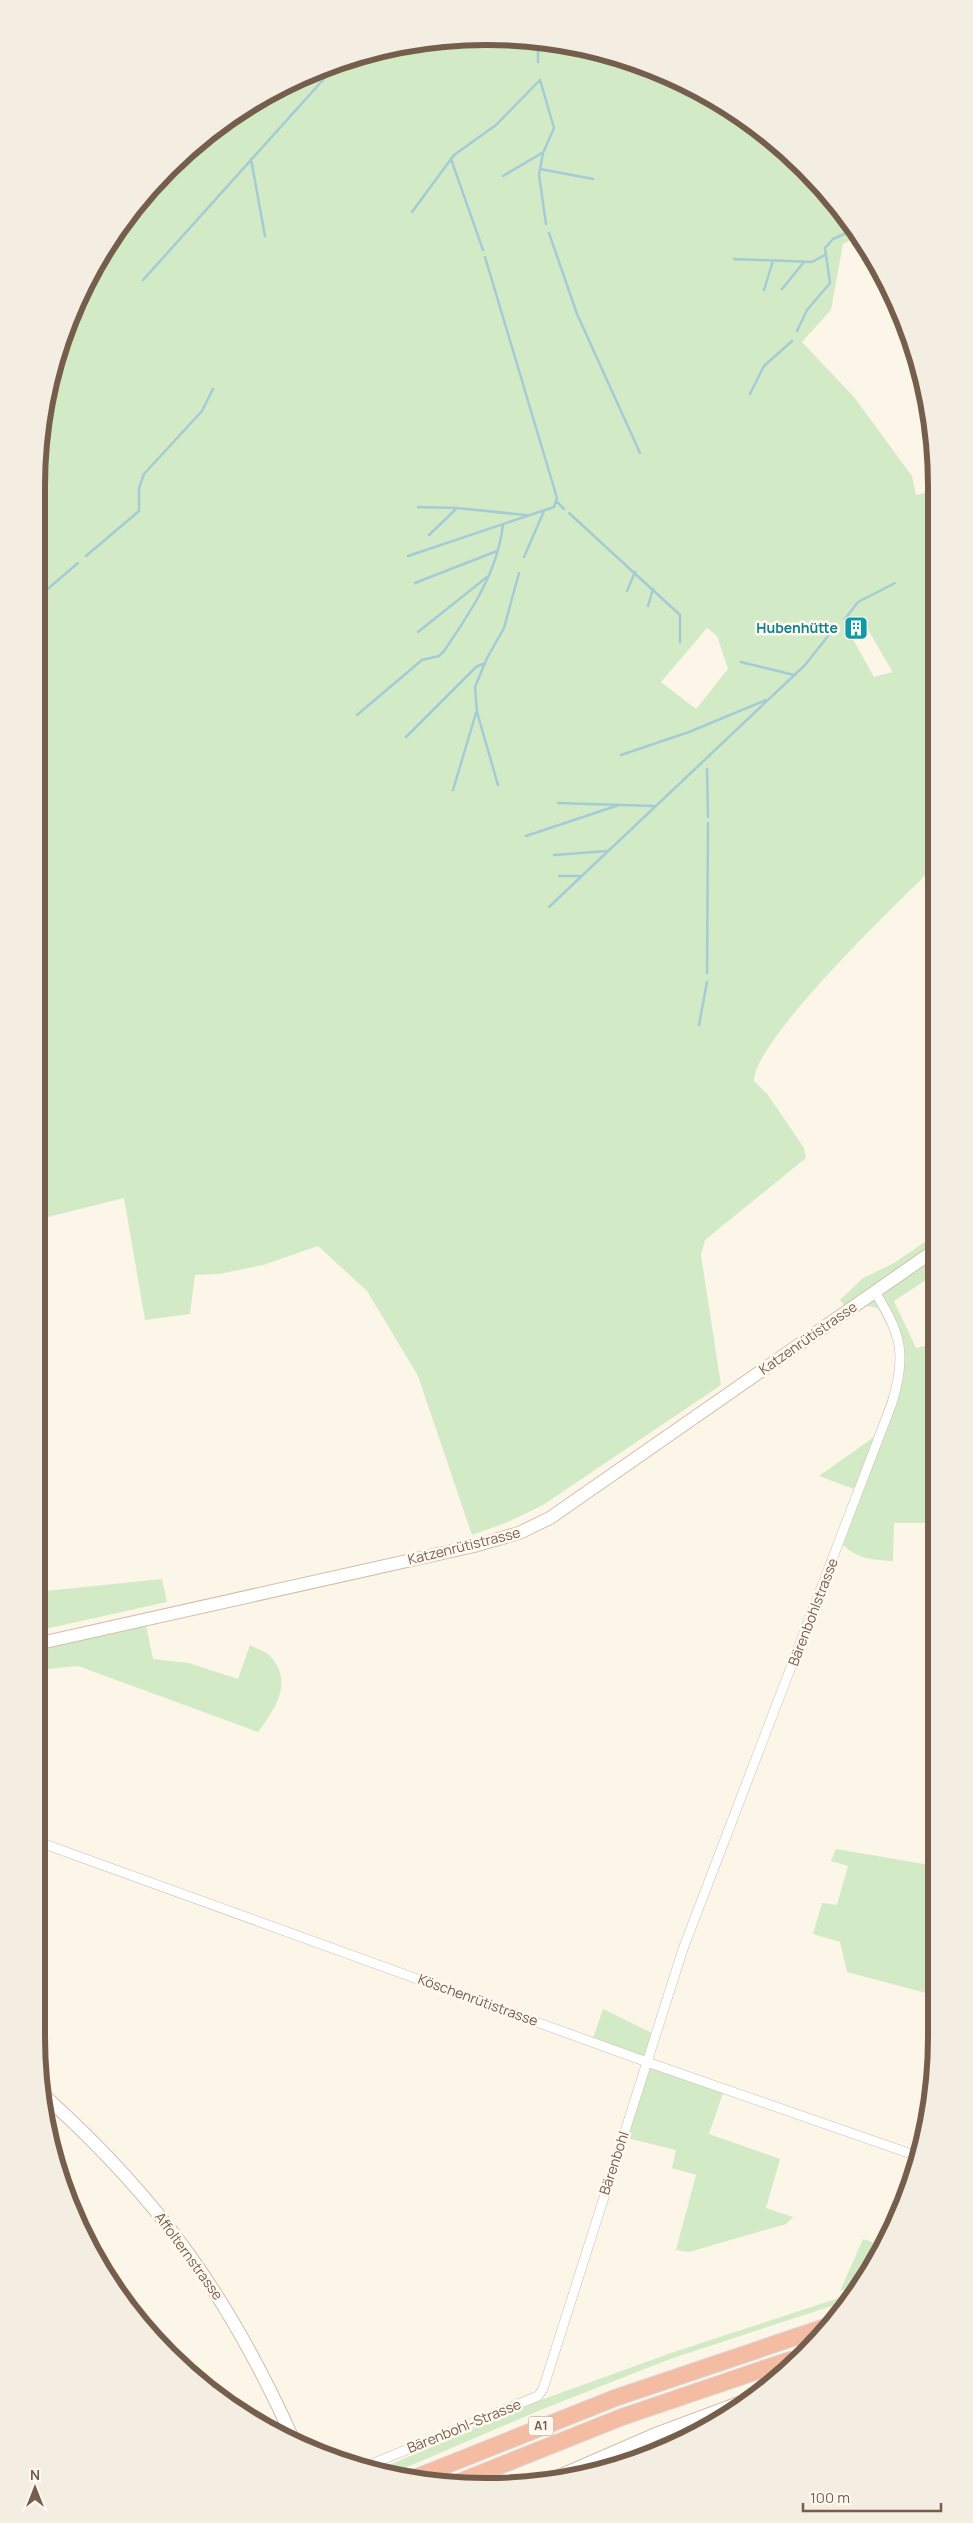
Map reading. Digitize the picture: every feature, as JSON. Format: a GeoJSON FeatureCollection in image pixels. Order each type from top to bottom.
{"type":"FeatureCollection","features":[{"type":"Feature","properties":{"kind":"highway","name":"A1"},"geometry":{"type":"LineString","coordinates":[[426,2474],[615,2398],[816,2330]]}},
{"type":"Feature","properties":{"kind":"highway","name":"A1"},"geometry":{"type":"LineString","coordinates":[[470,2477],[622,2417],[785,2362]]}},
{"type":"Feature","properties":{"kind":"street","name":"Katzenrütistrasse"},"geometry":{"type":"LineString","coordinates":[[45,1642],[474,1546],[532,1528],[550,1518],[928,1255]]}},
{"type":"Feature","properties":{"kind":"street","name":"Bärenbohlstrasse"},"geometry":{"type":"LineString","coordinates":[[691,1930],[876,1450],[900,1380],[901,1357],[898,1334],[875,1292]]}},
{"type":"Feature","properties":{"kind":"street","name":"Köschenrütistrasse"},"geometry":{"type":"LineString","coordinates":[[45,1843],[647,2062],[912,2154]]}},
{"type":"Feature","properties":{"kind":"street","name":"Bärenbohl"},"geometry":{"type":"LineString","coordinates":[[538,2396],[545,2382],[691,1930]]}},
{"type":"Feature","properties":{"kind":"street","name":"Affolternstrasse"},"geometry":{"type":"LineString","coordinates":[[50,2102],[112,2161],[161,2216],[193,2257],[247,2345],[289,2431]]}},
{"type":"Feature","properties":{"kind":"street","name":"Bärenbohl-Strasse"},"geometry":{"type":"LineString","coordinates":[[373,2463],[538,2396]]}},
{"type":"Feature","properties":{"kind":"street"},"geometry":{"type":"LineString","coordinates":[[573,2470],[665,2430],[726,2407]]}},
{"type":"Feature","properties":{"kind":"green space"},"geometry":{"type":"Polygon","coordinates":[[[486,45],[515,46],[573,53],[601,60],[628,68],[682,91],[732,119],[778,155],[818,195],[853,239],[843,244],[831,310],[802,342],[854,397],[912,476],[916,495],[928,492],[928,873],[831,971],[777,1035],[760,1062],[754,1081],[768,1095],[804,1148],[806,1158],[705,1240],[701,1255],[721,1385],[543,1505],[508,1522],[472,1535],[418,1376],[367,1291],[318,1246],[263,1265],[219,1274],[195,1275],[190,1314],[145,1320],[124,1198],[45,1218],[46,458],[53,400],[60,372],[68,345],[91,291],[119,241],[136,218],[174,174],[195,155],[241,119],[266,104],[345,68],[400,53],[429,49],[486,45]],[[860,616],[845,625],[874,677],[892,671],[860,616]],[[707,628],[661,682],[696,709],[728,669],[717,636],[707,628]]]}},
{"type":"Feature","properties":{"kind":"green space"},"geometry":{"type":"Polygon","coordinates":[[[928,1240],[928,1279],[894,1301],[916,1348],[928,1345],[928,1523],[894,1523],[893,1561],[860,1556],[843,1545],[862,1492],[819,1476],[874,1437],[893,1384],[896,1357],[893,1336],[878,1308],[867,1306],[852,1316],[840,1300],[863,1278],[894,1263],[928,1240]]]}},
{"type":"Feature","properties":{"kind":"green space"},"geometry":{"type":"Polygon","coordinates":[[[162,1579],[167,1602],[45,1629],[45,1591],[162,1579]]]}},
{"type":"Feature","properties":{"kind":"green space"},"geometry":{"type":"Polygon","coordinates":[[[146,1625],[153,1659],[189,1663],[238,1679],[250,1645],[268,1654],[277,1666],[281,1676],[281,1686],[276,1705],[258,1732],[78,1666],[45,1669],[45,1647],[146,1625]]]}},
{"type":"Feature","properties":{"kind":"green space"},"geometry":{"type":"Polygon","coordinates":[[[836,1849],[928,1865],[928,1994],[847,1972],[840,1942],[813,1934],[822,1903],[837,1905],[848,1866],[831,1861],[836,1849]]]}},
{"type":"Feature","properties":{"kind":"green space"},"geometry":{"type":"Polygon","coordinates":[[[603,2009],[652,2033],[645,2056],[593,2038],[603,2009]]]}},
{"type":"Feature","properties":{"kind":"green space"},"geometry":{"type":"Polygon","coordinates":[[[650,2067],[723,2093],[709,2134],[780,2159],[766,2208],[793,2217],[786,2224],[689,2252],[676,2250],[696,2175],[672,2168],[676,2150],[627,2138],[650,2067]]]}},
{"type":"Feature","properties":{"kind":"green space"},"geometry":{"type":"Polygon","coordinates":[[[863,2239],[876,2243],[850,2288],[840,2291],[863,2239]]]}},
{"type":"Feature","properties":{"kind":"green space"},"geometry":{"type":"Polygon","coordinates":[[[843,2297],[838,2304],[670,2359],[543,2409],[400,2470],[386,2466],[541,2400],[671,2353],[843,2297]]]}},
{"type":"Feature","properties":{"kind":"waterway"},"geometry":{"type":"LineString","coordinates":[[538,48],[538,62]]}},
{"type":"Feature","properties":{"kind":"waterway"},"geometry":{"type":"LineString","coordinates":[[143,280],[327,75]]}},
{"type":"Feature","properties":{"kind":"waterway"},"geometry":{"type":"LineString","coordinates":[[540,80],[554,128],[543,153],[539,175],[546,224]]}},
{"type":"Feature","properties":{"kind":"waterway"},"geometry":{"type":"LineString","coordinates":[[412,212],[454,155],[496,125],[540,80]]}},
{"type":"Feature","properties":{"kind":"waterway"},"geometry":{"type":"LineString","coordinates":[[503,176],[542,153]]}},
{"type":"Feature","properties":{"kind":"waterway"},"geometry":{"type":"LineString","coordinates":[[251,159],[265,236]]}},
{"type":"Feature","properties":{"kind":"waterway"},"geometry":{"type":"LineString","coordinates":[[451,159],[483,250]]}},
{"type":"Feature","properties":{"kind":"waterway"},"geometry":{"type":"LineString","coordinates":[[540,169],[593,179]]}},
{"type":"Feature","properties":{"kind":"waterway"},"geometry":{"type":"LineString","coordinates":[[797,331],[807,310],[830,283],[825,248],[833,239],[848,232]]}},
{"type":"Feature","properties":{"kind":"waterway"},"geometry":{"type":"LineString","coordinates":[[549,233],[577,314],[640,453]]}},
{"type":"Feature","properties":{"kind":"waterway"},"geometry":{"type":"LineString","coordinates":[[734,259],[812,262],[825,255]]}},
{"type":"Feature","properties":{"kind":"waterway"},"geometry":{"type":"LineString","coordinates":[[408,556],[554,507],[557,498],[485,257]]}},
{"type":"Feature","properties":{"kind":"waterway"},"geometry":{"type":"LineString","coordinates":[[764,290],[773,261]]}},
{"type":"Feature","properties":{"kind":"waterway"},"geometry":{"type":"LineString","coordinates":[[782,289],[804,262]]}},
{"type":"Feature","properties":{"kind":"waterway"},"geometry":{"type":"LineString","coordinates":[[750,394],[764,366],[792,341]]}},
{"type":"Feature","properties":{"kind":"waterway"},"geometry":{"type":"LineString","coordinates":[[86,556],[139,511],[139,488],[144,474],[202,411],[213,389]]}},
{"type":"Feature","properties":{"kind":"waterway"},"geometry":{"type":"LineString","coordinates":[[556,501],[564,509]]}},
{"type":"Feature","properties":{"kind":"waterway"},"geometry":{"type":"LineString","coordinates":[[418,507],[457,508],[526,515]]}},
{"type":"Feature","properties":{"kind":"waterway"},"geometry":{"type":"LineString","coordinates":[[429,535],[457,508]]}},
{"type":"Feature","properties":{"kind":"waterway"},"geometry":{"type":"LineString","coordinates":[[524,557],[544,511]]}},
{"type":"Feature","properties":{"kind":"waterway"},"geometry":{"type":"LineString","coordinates":[[569,513],[680,615],[680,642]]}},
{"type":"Feature","properties":{"kind":"waterway"},"geometry":{"type":"LineString","coordinates":[[357,715],[422,660],[439,656],[444,651],[473,607],[489,575],[500,542],[503,524]]}},
{"type":"Feature","properties":{"kind":"waterway"},"geometry":{"type":"LineString","coordinates":[[415,583],[497,551]]}},
{"type":"Feature","properties":{"kind":"waterway"},"geometry":{"type":"LineString","coordinates":[[45,591],[78,563]]}},
{"type":"Feature","properties":{"kind":"waterway"},"geometry":{"type":"LineString","coordinates":[[627,591],[635,572]]}},
{"type":"Feature","properties":{"kind":"waterway"},"geometry":{"type":"LineString","coordinates":[[498,785],[477,712],[475,687],[487,658],[504,628],[519,573]]}},
{"type":"Feature","properties":{"kind":"waterway"},"geometry":{"type":"LineString","coordinates":[[418,632],[487,577]]}},
{"type":"Feature","properties":{"kind":"waterway"},"geometry":{"type":"LineString","coordinates":[[845,619],[858,602],[895,583]]}},
{"type":"Feature","properties":{"kind":"waterway"},"geometry":{"type":"LineString","coordinates":[[648,606],[653,589]]}},
{"type":"Feature","properties":{"kind":"waterway"},"geometry":{"type":"LineString","coordinates":[[549,907],[805,665],[836,626]]}},
{"type":"Feature","properties":{"kind":"waterway"},"geometry":{"type":"LineString","coordinates":[[741,662],[794,675]]}},
{"type":"Feature","properties":{"kind":"waterway"},"geometry":{"type":"LineString","coordinates":[[406,737],[476,667],[485,663]]}},
{"type":"Feature","properties":{"kind":"waterway"},"geometry":{"type":"LineString","coordinates":[[621,755],[689,732],[766,700]]}},
{"type":"Feature","properties":{"kind":"waterway"},"geometry":{"type":"LineString","coordinates":[[453,790],[476,713]]}},
{"type":"Feature","properties":{"kind":"waterway"},"geometry":{"type":"LineString","coordinates":[[707,769],[708,817]]}},
{"type":"Feature","properties":{"kind":"waterway"},"geometry":{"type":"LineString","coordinates":[[558,803],[654,806]]}},
{"type":"Feature","properties":{"kind":"waterway"},"geometry":{"type":"LineString","coordinates":[[526,836],[619,805]]}},
{"type":"Feature","properties":{"kind":"waterway"},"geometry":{"type":"LineString","coordinates":[[707,973],[708,823]]}},
{"type":"Feature","properties":{"kind":"waterway"},"geometry":{"type":"LineString","coordinates":[[554,855],[607,851]]}},
{"type":"Feature","properties":{"kind":"waterway"},"geometry":{"type":"LineString","coordinates":[[559,876],[580,876]]}},
{"type":"Feature","properties":{"kind":"waterway"},"geometry":{"type":"LineString","coordinates":[[699,1025],[707,982]]}},
{"type":"Feature","properties":{"kind":"place","name":"Hubenhütte"},"geometry":{"type":"Point","coordinates":[856,628]}}]}
